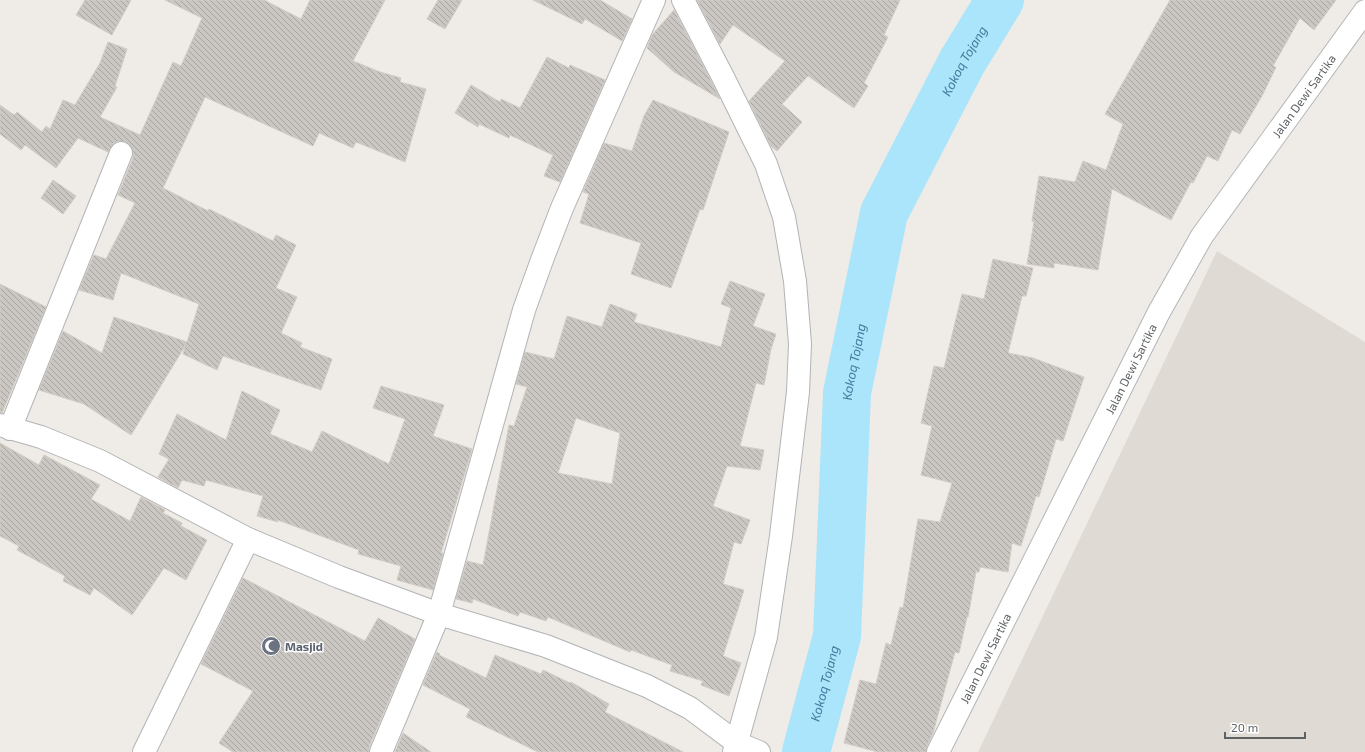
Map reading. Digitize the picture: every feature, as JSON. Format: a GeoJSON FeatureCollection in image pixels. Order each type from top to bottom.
{"type":"FeatureCollection","features":[{"type":"Feature","properties":{"kind":"street"},"geometry":{"type":"LineString","coordinates":[[381,752],[439,614],[488,436],[527,303],[562,208],[654,0]]}},
{"type":"Feature","properties":{"kind":"street"},"geometry":{"type":"LineString","coordinates":[[682,0],[724,79],[766,164],[784,217],[796,289],[800,344],[798,392],[781,536],[766,637],[736,748]]}},
{"type":"Feature","properties":{"kind":"street","name":"Jalan Dewi Sartika"},"geometry":{"type":"LineString","coordinates":[[938,752],[1155,319],[1182,269],[1202,236],[1230,196],[1365,11]]}},
{"type":"Feature","properties":{"kind":"street"},"geometry":{"type":"LineString","coordinates":[[121,153],[5,427],[41,437],[100,461],[248,539],[339,576],[439,614],[546,646],[647,686],[690,708],[736,748],[758,752]]}},
{"type":"Feature","properties":{"kind":"street"},"geometry":{"type":"LineString","coordinates":[[144,752],[248,539]]}},
{"type":"Feature","properties":{"kind":"shaded area"},"geometry":{"type":"Polygon","coordinates":[[[1217,251],[1365,342],[1365,752],[978,752],[1217,251]]]}},
{"type":"Feature","properties":{"kind":"building"},"geometry":{"type":"Polygon","coordinates":[[[85,0],[131,0],[112,35],[76,15],[85,0]]]}},
{"type":"Feature","properties":{"kind":"building"},"geometry":{"type":"Polygon","coordinates":[[[165,0],[264,0],[301,19],[310,0],[385,0],[353,61],[380,72],[401,78],[400,82],[426,89],[405,162],[356,142],[353,148],[319,133],[313,146],[205,97],[163,188],[273,241],[276,235],[296,245],[276,288],[297,297],[281,333],[302,343],[300,347],[332,359],[321,390],[223,356],[217,370],[183,354],[185,346],[131,435],[84,404],[39,390],[63,331],[102,353],[114,317],[187,342],[199,304],[121,273],[113,300],[79,290],[94,255],[106,259],[135,203],[118,195],[133,158],[131,146],[126,142],[119,141],[113,143],[108,152],[78,138],[56,168],[25,145],[21,150],[0,134],[0,105],[14,115],[17,112],[42,132],[46,126],[50,129],[63,100],[75,105],[100,63],[108,42],[127,49],[115,86],[117,87],[100,117],[140,135],[173,62],[181,66],[202,18],[165,0]]]}},
{"type":"Feature","properties":{"kind":"building"},"geometry":{"type":"Polygon","coordinates":[[[438,0],[462,0],[445,29],[427,19],[438,0]]]}},
{"type":"Feature","properties":{"kind":"building"},"geometry":{"type":"Polygon","coordinates":[[[533,0],[600,0],[632,19],[622,41],[585,19],[582,24],[533,0]]]}},
{"type":"Feature","properties":{"kind":"building"},"geometry":{"type":"Polygon","coordinates":[[[697,0],[900,0],[884,35],[888,37],[864,83],[868,86],[854,108],[808,76],[782,104],[802,122],[777,151],[771,146],[749,101],[785,61],[733,25],[720,44],[697,0]]]}},
{"type":"Feature","properties":{"kind":"building"},"geometry":{"type":"Polygon","coordinates":[[[1170,0],[1336,0],[1314,30],[1300,18],[1273,66],[1276,67],[1263,94],[1240,134],[1232,130],[1218,161],[1207,156],[1171,220],[1112,189],[1098,270],[1054,263],[1054,268],[1027,264],[1034,222],[1032,221],[1039,176],[1075,182],[1083,161],[1106,170],[1123,124],[1105,114],[1170,0]]]}},
{"type":"Feature","properties":{"kind":"building"},"geometry":{"type":"Polygon","coordinates":[[[674,10],[720,99],[674,72],[647,48],[652,35],[674,10]]]}},
{"type":"Feature","properties":{"kind":"building"},"geometry":{"type":"Polygon","coordinates":[[[547,57],[569,68],[570,65],[605,80],[560,182],[544,176],[553,155],[510,135],[509,138],[479,124],[478,127],[455,113],[471,85],[500,102],[501,99],[520,108],[547,57]]]}},
{"type":"Feature","properties":{"kind":"building"},"geometry":{"type":"Polygon","coordinates":[[[653,100],[729,132],[703,210],[700,209],[671,288],[631,274],[641,243],[580,223],[589,194],[583,192],[604,143],[632,151],[644,116],[653,100]]]}},
{"type":"Feature","properties":{"kind":"building"},"geometry":{"type":"Polygon","coordinates":[[[53,180],[76,196],[63,214],[41,198],[53,180]]]}},
{"type":"Feature","properties":{"kind":"building"},"geometry":{"type":"Polygon","coordinates":[[[993,259],[1033,268],[1026,296],[1022,296],[1008,353],[1033,358],[1084,377],[1063,441],[1056,439],[1039,497],[1036,496],[1021,546],[1012,543],[1008,572],[980,567],[979,572],[976,572],[968,617],[959,653],[955,652],[933,733],[926,752],[878,752],[844,743],[860,680],[876,684],[886,643],[891,645],[900,607],[903,608],[918,519],[940,522],[952,483],[921,475],[932,426],[921,423],[934,366],[944,368],[962,294],[984,299],[993,259]]]}},
{"type":"Feature","properties":{"kind":"building"},"geometry":{"type":"Polygon","coordinates":[[[730,281],[765,294],[753,326],[776,334],[771,349],[764,385],[756,383],[740,446],[764,450],[760,470],[727,466],[713,506],[750,520],[741,544],[734,542],[723,584],[744,590],[723,656],[741,663],[729,696],[701,685],[703,681],[670,671],[672,665],[631,650],[630,652],[548,617],[546,621],[520,612],[518,616],[473,599],[472,603],[456,599],[467,561],[483,565],[509,425],[514,426],[527,387],[516,384],[525,352],[554,359],[567,316],[602,327],[610,304],[637,314],[634,322],[721,347],[731,308],[721,304],[730,281]],[[576,418],[558,473],[612,484],[620,433],[576,418]]]}},
{"type":"Feature","properties":{"kind":"building"},"geometry":{"type":"Polygon","coordinates":[[[0,284],[46,307],[2,413],[0,413],[0,284]]]}},
{"type":"Feature","properties":{"kind":"building"},"geometry":{"type":"Polygon","coordinates":[[[381,386],[444,405],[433,436],[472,449],[441,553],[443,553],[433,590],[397,580],[401,566],[358,554],[359,550],[278,520],[278,522],[257,516],[263,496],[206,480],[204,486],[182,480],[178,488],[158,477],[169,459],[159,454],[177,414],[226,440],[242,391],[280,410],[270,434],[312,452],[322,431],[389,464],[405,419],[373,408],[381,386]]]}},
{"type":"Feature","properties":{"kind":"building"},"geometry":{"type":"Polygon","coordinates":[[[0,443],[39,465],[44,455],[100,485],[91,499],[130,521],[141,497],[165,510],[163,513],[182,523],[181,526],[207,540],[186,580],[164,568],[132,615],[94,588],[90,595],[63,581],[65,576],[17,550],[19,546],[0,536],[0,443]]]}},
{"type":"Feature","properties":{"kind":"building"},"geometry":{"type":"Polygon","coordinates":[[[243,578],[365,641],[378,618],[415,639],[369,747],[369,752],[233,752],[219,743],[253,691],[201,664],[243,578]]]}},
{"type":"Feature","properties":{"kind":"building"},"geometry":{"type":"Polygon","coordinates":[[[437,652],[440,654],[439,655],[486,678],[495,655],[541,674],[543,670],[570,683],[571,682],[609,704],[605,712],[683,752],[538,752],[466,717],[470,709],[423,685],[437,652]]]}},
{"type":"Feature","properties":{"kind":"building"},"geometry":{"type":"Polygon","coordinates":[[[403,733],[431,752],[395,752],[403,733]]]}},
{"type":"Feature","properties":{"kind":"waterway","name":"Kokoq Tojang"},"geometry":{"type":"LineString","coordinates":[[806,752],[837,636],[847,393],[884,213],[962,62],[1000,0]]}},
{"type":"Feature","properties":{"kind":"place","name":"Masjid"},"geometry":{"type":"Point","coordinates":[271,646]}}]}
